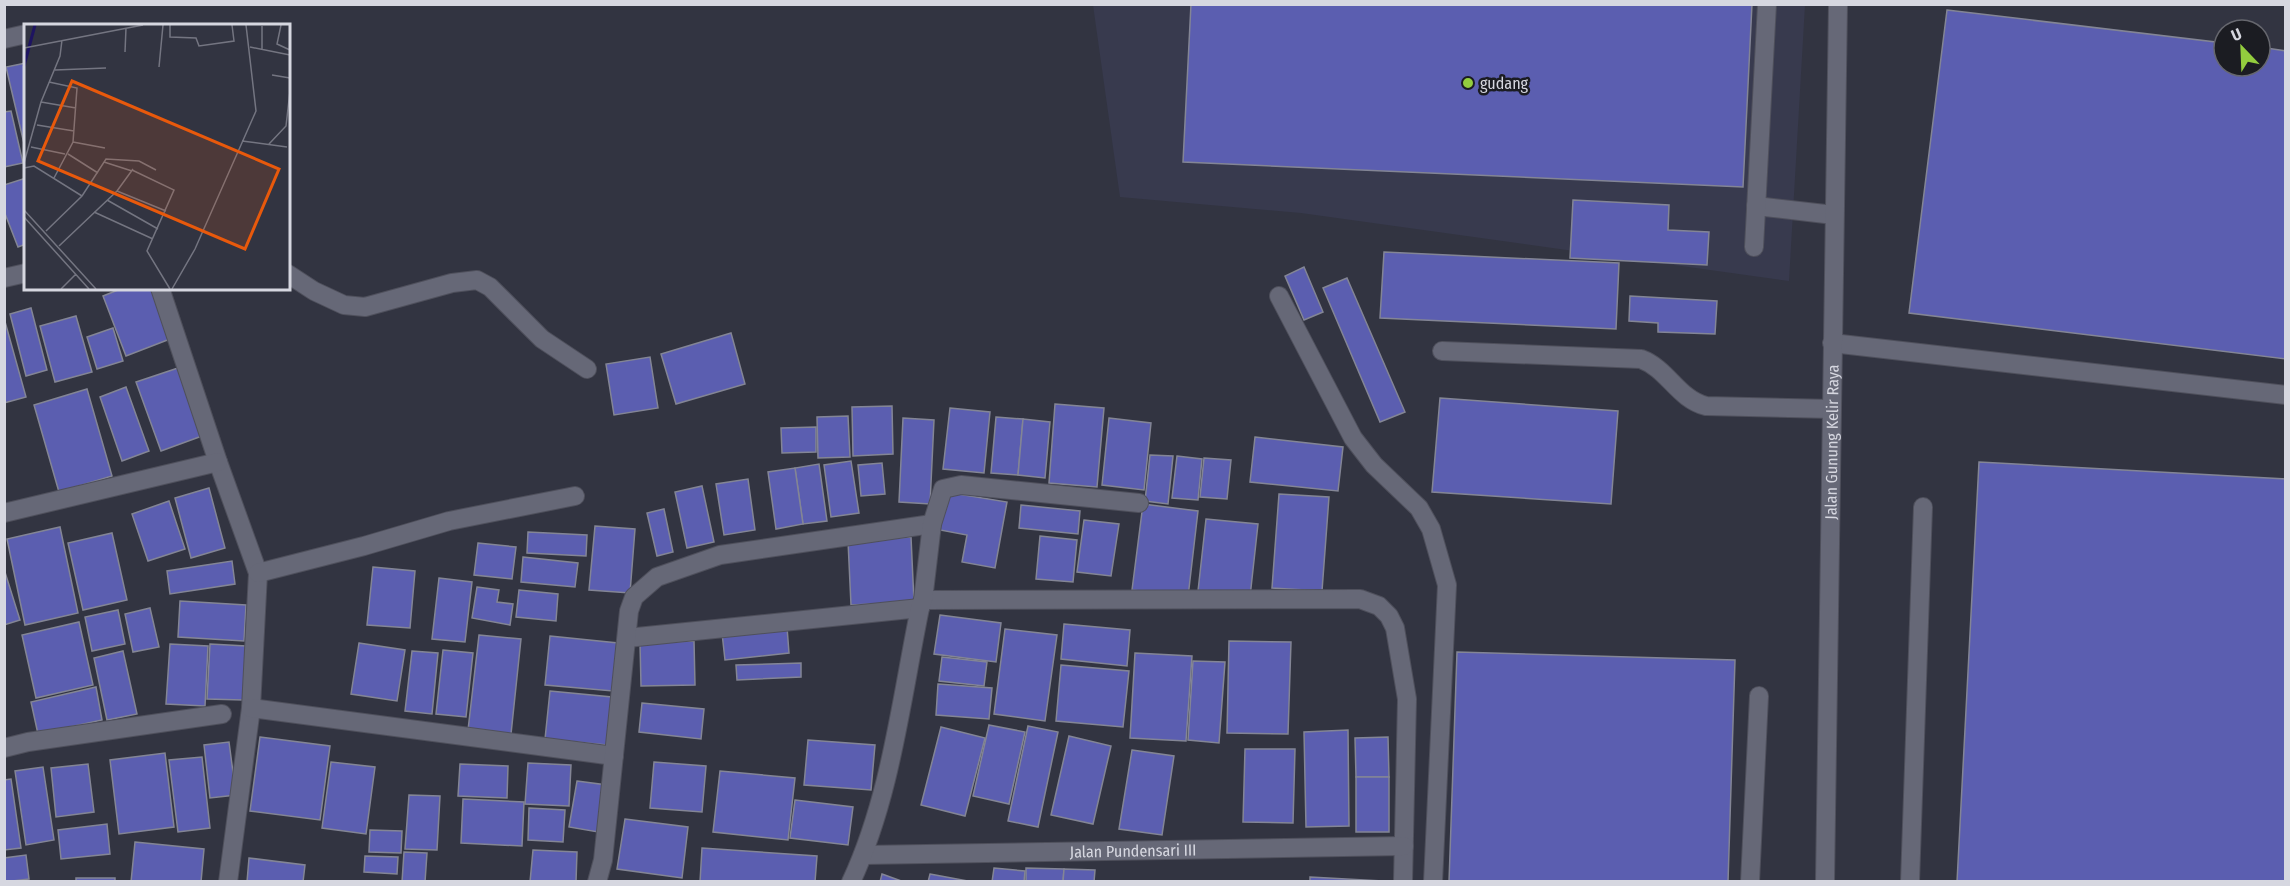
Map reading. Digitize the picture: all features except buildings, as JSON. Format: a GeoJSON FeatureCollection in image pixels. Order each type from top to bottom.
{"type":"FeatureCollection","features":[{"type":"Feature","properties":{"kind":"street"},"geometry":{"type":"LineString","coordinates":[[1754,247],[1767,4]]}},
{"type":"Feature","properties":{"kind":"street","name":"Jalan Gunung Kelir Raya"},"geometry":{"type":"LineString","coordinates":[[1825,882],[1838,4]]}},
{"type":"Feature","properties":{"kind":"street"},"geometry":{"type":"LineString","coordinates":[[4,39],[24,34]]}},
{"type":"Feature","properties":{"kind":"street"},"geometry":{"type":"LineString","coordinates":[[1756,206],[1834,215]]}},
{"type":"Feature","properties":{"kind":"street"},"geometry":{"type":"LineString","coordinates":[[4,278],[24,273]]}},
{"type":"Feature","properties":{"kind":"street"},"geometry":{"type":"LineString","coordinates":[[290,275],[314,291],[344,305],[365,307],[452,283],[477,280],[490,287],[542,339],[586,369]]}},
{"type":"Feature","properties":{"kind":"street"},"geometry":{"type":"LineString","coordinates":[[161,290],[258,573],[251,708],[228,882]]}},
{"type":"Feature","properties":{"kind":"street"},"geometry":{"type":"LineString","coordinates":[[1279,296],[1353,438],[1374,465],[1419,508],[1431,529],[1448,585],[1433,882]]}},
{"type":"Feature","properties":{"kind":"street"},"geometry":{"type":"LineString","coordinates":[[1832,343],[2286,395]]}},
{"type":"Feature","properties":{"kind":"street"},"geometry":{"type":"LineString","coordinates":[[1442,351],[1641,359],[1651,362],[1687,399],[1695,404],[1832,409]]}},
{"type":"Feature","properties":{"kind":"street"},"geometry":{"type":"LineString","coordinates":[[4,513],[218,462]]}},
{"type":"Feature","properties":{"kind":"street"},"geometry":{"type":"LineString","coordinates":[[851,882],[881,802],[921,604],[932,524],[943,489],[954,485],[1139,503]]}},
{"type":"Feature","properties":{"kind":"street"},"geometry":{"type":"LineString","coordinates":[[258,573],[449,521],[575,496]]}},
{"type":"Feature","properties":{"kind":"street"},"geometry":{"type":"LineString","coordinates":[[1910,882],[1923,507]]}},
{"type":"Feature","properties":{"kind":"street"},"geometry":{"type":"LineString","coordinates":[[597,882],[603,860],[629,611],[634,597],[657,577],[720,555],[932,524]]}},
{"type":"Feature","properties":{"kind":"street"},"geometry":{"type":"LineString","coordinates":[[627,638],[921,604],[1360,599],[1379,606],[1389,616],[1395,628],[1407,699],[1403,882]]}},
{"type":"Feature","properties":{"kind":"street"},"geometry":{"type":"LineString","coordinates":[[1750,882],[1759,696]]}},
{"type":"Feature","properties":{"kind":"street"},"geometry":{"type":"LineString","coordinates":[[251,708],[614,756]]}},
{"type":"Feature","properties":{"kind":"street"},"geometry":{"type":"LineString","coordinates":[[4,748],[28,742],[222,714]]}},
{"type":"Feature","properties":{"kind":"street","name":"Jalan Pundensari III"},"geometry":{"type":"LineString","coordinates":[[863,855],[1404,846]]}},
{"type":"Feature","properties":{"kind":"shaded area"},"geometry":{"type":"Polygon","coordinates":[[[1093,5],[1805,5],[1789,281],[1301,213],[1120,197],[1093,5]]]}},
{"type":"Feature","properties":{"kind":"place","name":"gudang"},"geometry":{"type":"Point","coordinates":[1468,83]}}]}
